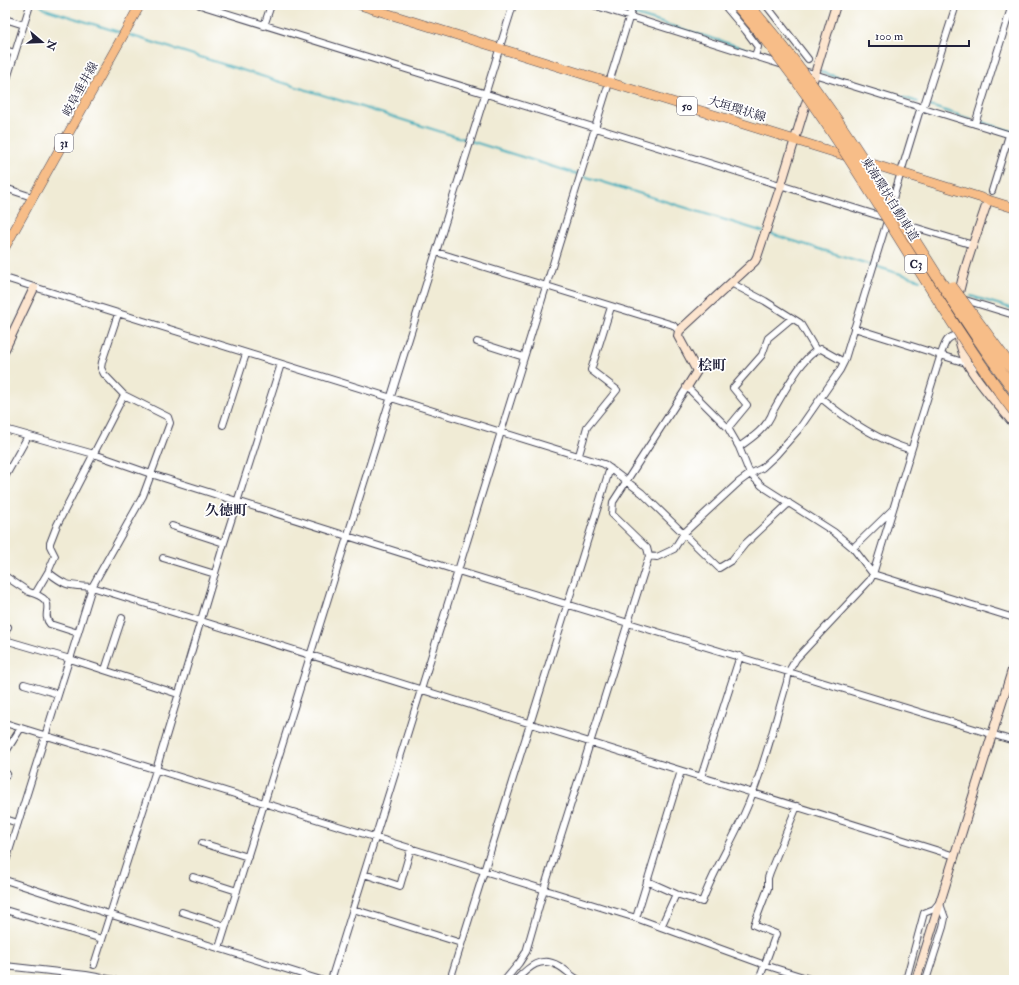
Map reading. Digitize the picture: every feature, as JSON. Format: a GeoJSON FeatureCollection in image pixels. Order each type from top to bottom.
{"type":"FeatureCollection","features":[{"type":"Feature","properties":{"kind":"highway","name":"東海環状自動車道"},"geometry":{"type":"LineString","coordinates":[[737,5],[770,44],[822,114],[967,344],[1014,411]]}},
{"type":"Feature","properties":{"kind":"highway","name":"東海環状自動車道"},"geometry":{"type":"LineString","coordinates":[[748,5],[772,32],[806,76],[875,177],[957,308],[1014,390]]}},
{"type":"Feature","properties":{"kind":"highway"},"geometry":{"type":"LineString","coordinates":[[875,177],[1014,371]]}},
{"type":"Feature","properties":{"kind":"main road","name":"岐阜垂井線"},"geometry":{"type":"LineString","coordinates":[[5,247],[140,5]]}},
{"type":"Feature","properties":{"kind":"main road","name":"大垣環状線"},"geometry":{"type":"LineString","coordinates":[[360,5],[1014,208]]}},
{"type":"Feature","properties":{"kind":"street"},"geometry":{"type":"LineString","coordinates":[[5,85],[7,69],[15,53],[30,5]]}},
{"type":"Feature","properties":{"kind":"street"},"geometry":{"type":"LineString","coordinates":[[200,5],[973,245]]}},
{"type":"Feature","properties":{"kind":"street"},"geometry":{"type":"LineString","coordinates":[[264,26],[271,5]]}},
{"type":"Feature","properties":{"kind":"street"},"geometry":{"type":"LineString","coordinates":[[219,948],[390,397],[514,5]]}},
{"type":"Feature","properties":{"kind":"street"},"geometry":{"type":"LineString","coordinates":[[593,5],[1012,135],[992,191]]}},
{"type":"Feature","properties":{"kind":"street"},"geometry":{"type":"LineString","coordinates":[[331,980],[633,5]]}},
{"type":"Feature","properties":{"kind":"street"},"geometry":{"type":"LineString","coordinates":[[724,5],[758,47],[755,56]]}},
{"type":"Feature","properties":{"kind":"street"},"geometry":{"type":"LineString","coordinates":[[505,980],[526,952],[544,889],[649,556],[647,548],[612,514],[613,502],[697,372],[678,336],[679,331],[755,260],[769,225],[836,5]]}},
{"type":"Feature","properties":{"kind":"street"},"geometry":{"type":"LineString","coordinates":[[649,556],[657,557],[674,549],[684,533],[750,474],[762,468],[786,446],[840,370],[844,362],[919,113],[925,102],[956,5]]}},
{"type":"Feature","properties":{"kind":"street"},"geometry":{"type":"LineString","coordinates":[[975,124],[1012,5]]}},
{"type":"Feature","properties":{"kind":"street"},"geometry":{"type":"LineString","coordinates":[[746,31],[768,7],[808,59]]}},
{"type":"Feature","properties":{"kind":"street"},"geometry":{"type":"LineString","coordinates":[[5,19],[24,25]]}},
{"type":"Feature","properties":{"kind":"street"},"geometry":{"type":"LineString","coordinates":[[5,50],[15,53]]}},
{"type":"Feature","properties":{"kind":"street"},"geometry":{"type":"LineString","coordinates":[[5,188],[32,197]]}},
{"type":"Feature","properties":{"kind":"street"},"geometry":{"type":"LineString","coordinates":[[988,200],[973,245],[956,311],[958,334],[967,362],[990,395],[1014,424]]}},
{"type":"Feature","properties":{"kind":"street"},"geometry":{"type":"LineString","coordinates":[[436,252],[674,326],[679,331]]}},
{"type":"Feature","properties":{"kind":"street"},"geometry":{"type":"LineString","coordinates":[[5,278],[604,464],[642,493],[719,568],[732,560],[745,544],[789,503]]}},
{"type":"Feature","properties":{"kind":"street"},"geometry":{"type":"LineString","coordinates":[[731,283],[765,301],[800,323],[816,350]]}},
{"type":"Feature","properties":{"kind":"street"},"geometry":{"type":"LineString","coordinates":[[5,348],[34,288]]}},
{"type":"Feature","properties":{"kind":"street"},"geometry":{"type":"LineString","coordinates":[[959,298],[1014,315]]}},
{"type":"Feature","properties":{"kind":"street"},"geometry":{"type":"LineString","coordinates":[[579,456],[587,428],[617,390],[591,370],[611,307]]}},
{"type":"Feature","properties":{"kind":"street"},"geometry":{"type":"LineString","coordinates":[[5,864],[92,587],[143,496],[170,423],[168,417],[124,395],[104,374],[101,368],[118,314]]}},
{"type":"Feature","properties":{"kind":"street"},"geometry":{"type":"LineString","coordinates":[[728,428],[747,405],[733,388],[762,355],[768,338],[792,318]]}},
{"type":"Feature","properties":{"kind":"street"},"geometry":{"type":"LineString","coordinates":[[854,328],[967,362],[1014,378]]}},
{"type":"Feature","properties":{"kind":"street"},"geometry":{"type":"LineString","coordinates":[[647,881],[676,894],[702,902],[708,886],[753,793],[789,671],[796,659],[874,574],[941,354],[948,338],[958,334]]}},
{"type":"Feature","properties":{"kind":"street"},"geometry":{"type":"LineString","coordinates":[[477,342],[524,357]]}},
{"type":"Feature","properties":{"kind":"street"},"geometry":{"type":"LineString","coordinates":[[739,447],[753,437],[771,418],[773,411],[803,362],[816,350],[821,349],[844,362]]}},
{"type":"Feature","properties":{"kind":"street"},"geometry":{"type":"LineString","coordinates":[[223,425],[246,354]]}},
{"type":"Feature","properties":{"kind":"street"},"geometry":{"type":"LineString","coordinates":[[94,964],[156,770],[224,543],[281,364]]}},
{"type":"Feature","properties":{"kind":"street"},"geometry":{"type":"LineString","coordinates":[[687,387],[728,428],[739,447],[750,474],[762,486],[834,532],[853,548],[874,574],[1014,618]]}},
{"type":"Feature","properties":{"kind":"street"},"geometry":{"type":"LineString","coordinates":[[35,594],[48,572],[55,556],[50,543],[57,525],[124,395]]}},
{"type":"Feature","properties":{"kind":"street"},"geometry":{"type":"LineString","coordinates":[[821,398],[842,415],[865,429],[898,446],[912,450]]}},
{"type":"Feature","properties":{"kind":"street"},"geometry":{"type":"LineString","coordinates":[[5,429],[94,454],[151,474],[458,570],[1014,741]]}},
{"type":"Feature","properties":{"kind":"street"},"geometry":{"type":"LineString","coordinates":[[5,477],[28,436]]}},
{"type":"Feature","properties":{"kind":"street"},"geometry":{"type":"LineString","coordinates":[[450,980],[529,723],[610,468]]}},
{"type":"Feature","properties":{"kind":"street"},"geometry":{"type":"LineString","coordinates":[[853,548],[894,509]]}},
{"type":"Feature","properties":{"kind":"street"},"geometry":{"type":"LineString","coordinates":[[172,526],[224,543]]}},
{"type":"Feature","properties":{"kind":"street"},"geometry":{"type":"LineString","coordinates":[[163,558],[215,574]]}},
{"type":"Feature","properties":{"kind":"street"},"geometry":{"type":"LineString","coordinates":[[48,572],[62,583],[69,586],[92,587],[955,856]]}},
{"type":"Feature","properties":{"kind":"street"},"geometry":{"type":"LineString","coordinates":[[5,576],[29,592],[44,599],[48,608],[46,615],[48,622],[78,633]]}},
{"type":"Feature","properties":{"kind":"street"},"geometry":{"type":"LineString","coordinates":[[105,670],[122,618]]}},
{"type":"Feature","properties":{"kind":"street"},"geometry":{"type":"LineString","coordinates":[[5,626],[8,627],[5,633]]}},
{"type":"Feature","properties":{"kind":"street"},"geometry":{"type":"LineString","coordinates":[[5,640],[178,694]]}},
{"type":"Feature","properties":{"kind":"street"},"geometry":{"type":"LineString","coordinates":[[701,777],[740,656]]}},
{"type":"Feature","properties":{"kind":"street"},"geometry":{"type":"LineString","coordinates":[[916,980],[1014,664]]}},
{"type":"Feature","properties":{"kind":"street"},"geometry":{"type":"LineString","coordinates":[[24,684],[58,694]]}},
{"type":"Feature","properties":{"kind":"street"},"geometry":{"type":"LineString","coordinates":[[5,723],[636,918],[765,965],[813,980]]}},
{"type":"Feature","properties":{"kind":"street"},"geometry":{"type":"LineString","coordinates":[[5,753],[21,728]]}},
{"type":"Feature","properties":{"kind":"street"},"geometry":{"type":"LineString","coordinates":[[636,918],[681,771]]}},
{"type":"Feature","properties":{"kind":"street"},"geometry":{"type":"LineString","coordinates":[[5,772],[7,774],[5,776]]}},
{"type":"Feature","properties":{"kind":"street"},"geometry":{"type":"LineString","coordinates":[[759,980],[776,934],[754,925],[768,888],[768,878],[770,872],[797,806]]}},
{"type":"Feature","properties":{"kind":"street"},"geometry":{"type":"LineString","coordinates":[[5,819],[18,823]]}},
{"type":"Feature","properties":{"kind":"street"},"geometry":{"type":"LineString","coordinates":[[202,843],[248,857]]}},
{"type":"Feature","properties":{"kind":"street"},"geometry":{"type":"LineString","coordinates":[[364,874],[400,886],[412,848]]}},
{"type":"Feature","properties":{"kind":"street"},"geometry":{"type":"LineString","coordinates":[[193,877],[237,891]]}},
{"type":"Feature","properties":{"kind":"street"},"geometry":{"type":"LineString","coordinates":[[5,880],[321,980]]}},
{"type":"Feature","properties":{"kind":"street"},"geometry":{"type":"LineString","coordinates":[[661,927],[676,894]]}},
{"type":"Feature","properties":{"kind":"street"},"geometry":{"type":"LineString","coordinates":[[906,980],[924,913],[934,909],[939,903]]}},
{"type":"Feature","properties":{"kind":"street"},"geometry":{"type":"LineString","coordinates":[[926,980],[944,927],[945,918],[939,903]]}},
{"type":"Feature","properties":{"kind":"street"},"geometry":{"type":"LineString","coordinates":[[353,909],[462,943]]}},
{"type":"Feature","properties":{"kind":"street"},"geometry":{"type":"LineString","coordinates":[[5,910],[102,939]]}},
{"type":"Feature","properties":{"kind":"street"},"geometry":{"type":"LineString","coordinates":[[182,912],[226,926]]}},
{"type":"Feature","properties":{"kind":"street"},"geometry":{"type":"LineString","coordinates":[[516,980],[529,967],[540,962],[550,962],[559,966],[579,980]]}},
{"type":"Feature","properties":{"kind":"street"},"geometry":{"type":"LineString","coordinates":[[5,966],[86,975],[114,980]]}},
{"type":"Feature","properties":{"kind":"waterway"},"geometry":{"type":"LineString","coordinates":[[40,5],[45,9],[122,33]]}},
{"type":"Feature","properties":{"kind":"waterway"},"geometry":{"type":"LineString","coordinates":[[605,5],[628,12]]}},
{"type":"Feature","properties":{"kind":"waterway"},"geometry":{"type":"LineString","coordinates":[[633,14],[750,50]]}},
{"type":"Feature","properties":{"kind":"waterway"},"geometry":{"type":"LineString","coordinates":[[126,34],[764,232]]}},
{"type":"Feature","properties":{"kind":"waterway"},"geometry":{"type":"LineString","coordinates":[[821,72],[918,102]]}},
{"type":"Feature","properties":{"kind":"waterway"},"geometry":{"type":"LineString","coordinates":[[930,106],[971,119]]}},
{"type":"Feature","properties":{"kind":"waterway"},"geometry":{"type":"LineString","coordinates":[[982,122],[1014,132]]}},
{"type":"Feature","properties":{"kind":"waterway"},"geometry":{"type":"LineString","coordinates":[[768,233],[920,280]]}},
{"type":"Feature","properties":{"kind":"waterway"},"geometry":{"type":"LineString","coordinates":[[971,296],[1014,309]]}},
{"type":"Feature","properties":{"kind":"district","name":"桧町"},"geometry":{"type":"Point","coordinates":[712,365]}},
{"type":"Feature","properties":{"kind":"district","name":"久徳町"},"geometry":{"type":"Point","coordinates":[226,510]}}]}
